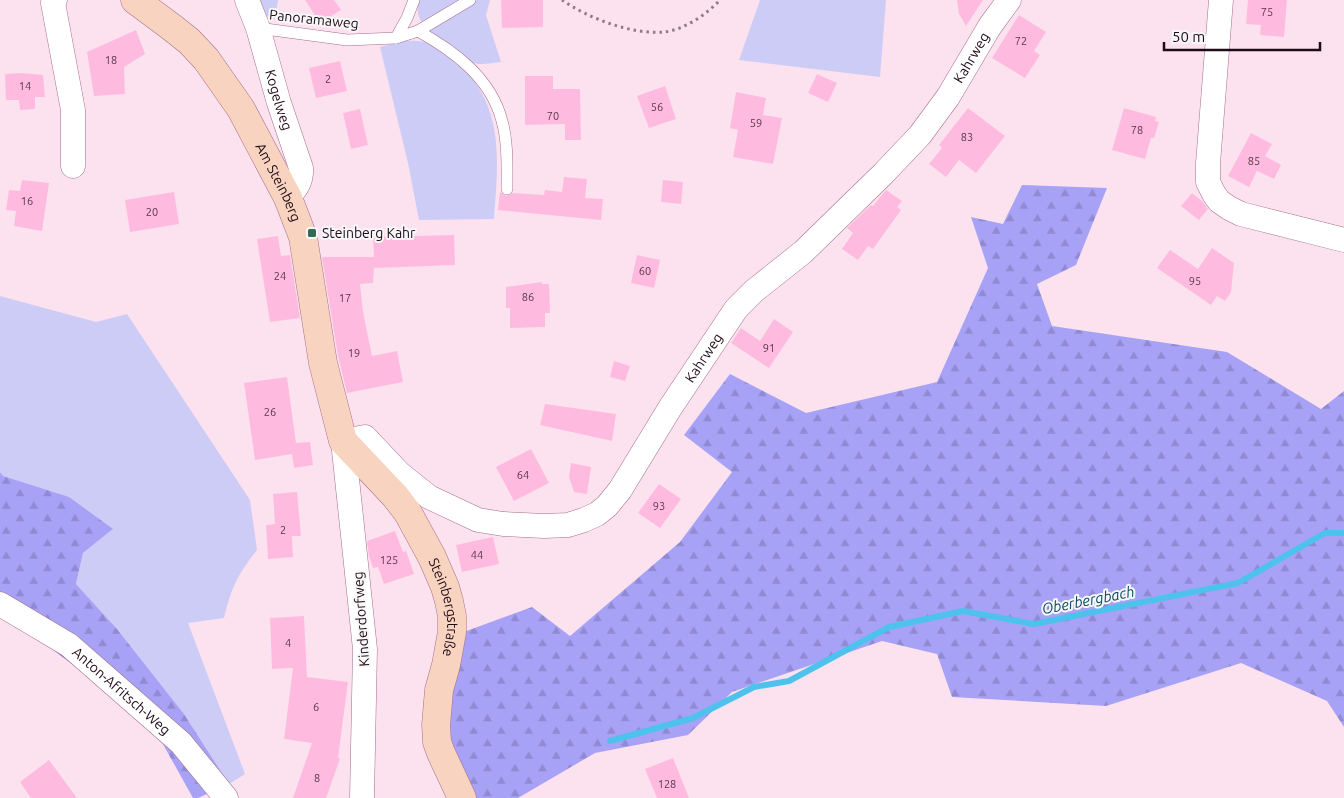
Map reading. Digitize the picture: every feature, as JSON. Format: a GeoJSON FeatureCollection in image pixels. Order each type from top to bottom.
{"type":"FeatureCollection","features":[{"type":"Feature","properties":{"kind":"main road","name":"Am Steinberg"},"geometry":{"type":"LineString","coordinates":[[135,0],[189,41],[206,59],[241,109],[288,198],[303,238],[323,363],[343,441]]}},
{"type":"Feature","properties":{"kind":"main road","name":"Steinbergstraße"},"geometry":{"type":"LineString","coordinates":[[343,441],[395,496],[408,513],[420,533],[445,587],[452,616],[452,632],[437,708],[437,742],[446,767],[462,798]]}},
{"type":"Feature","properties":{"kind":"street"},"geometry":{"type":"LineString","coordinates":[[55,0],[53,3],[74,110],[74,166]]}},
{"type":"Feature","properties":{"kind":"street","name":"Kogelweg"},"geometry":{"type":"LineString","coordinates":[[247,0],[258,28],[279,103],[301,168],[301,178],[298,186],[288,198]]}},
{"type":"Feature","properties":{"kind":"street","name":"Kahrweg"},"geometry":{"type":"LineString","coordinates":[[343,441],[365,437],[400,474],[429,497],[478,520],[503,524],[568,525],[597,514],[607,506],[620,490],[670,408],[736,310],[754,291],[810,246],[920,135],[948,97],[990,26],[1009,0]]}},
{"type":"Feature","properties":{"kind":"street"},"geometry":{"type":"LineString","coordinates":[[1221,0],[1208,163],[1208,182],[1214,194],[1219,202],[1241,214],[1344,240]]}},
{"type":"Feature","properties":{"kind":"street","name":"Kinderdorfweg"},"geometry":{"type":"LineString","coordinates":[[343,441],[365,649],[362,798]]}},
{"type":"Feature","properties":{"kind":"street","name":"Anton-Afritsch-Weg"},"geometry":{"type":"LineString","coordinates":[[0,604],[68,645],[181,743],[226,798]]}},
{"type":"Feature","properties":{"kind":"lane"},"geometry":{"type":"LineString","coordinates":[[396,38],[414,0]]}},
{"type":"Feature","properties":{"kind":"lane","name":"Panoramaweg"},"geometry":{"type":"LineString","coordinates":[[258,28],[347,40],[396,38],[418,31],[470,0]]}},
{"type":"Feature","properties":{"kind":"lane"},"geometry":{"type":"LineString","coordinates":[[418,31],[460,58],[479,77],[493,98],[505,133],[507,189]]}},
{"type":"Feature","properties":{"kind":"path"},"geometry":{"type":"LineString","coordinates":[[562,0],[577,10],[600,20],[646,31],[665,32],[684,26],[712,9],[720,0]]}},
{"type":"Feature","properties":{"kind":"shaded area"},"geometry":{"type":"Polygon","coordinates":[[[253,0],[278,0],[275,19],[263,15],[253,0]]]}},
{"type":"Feature","properties":{"kind":"shaded area"},"geometry":{"type":"Polygon","coordinates":[[[419,0],[490,0],[486,15],[501,62],[478,64],[470,62],[450,49],[423,24],[418,15],[419,0]]]}},
{"type":"Feature","properties":{"kind":"shaded area"},"geometry":{"type":"Polygon","coordinates":[[[760,0],[886,0],[880,77],[739,60],[760,0]]]}},
{"type":"Feature","properties":{"kind":"shaded area"},"geometry":{"type":"Polygon","coordinates":[[[403,41],[419,41],[439,48],[469,74],[481,92],[490,111],[495,131],[497,174],[494,219],[419,220],[408,163],[380,47],[403,41]]]}},
{"type":"Feature","properties":{"kind":"shaded area"},"geometry":{"type":"Polygon","coordinates":[[[0,296],[96,322],[127,314],[250,500],[257,550],[236,582],[224,618],[188,623],[245,774],[229,784],[184,714],[117,629],[76,584],[83,553],[112,530],[3,476],[0,472],[0,296]]]}},
{"type":"Feature","properties":{"kind":"green space"},"geometry":{"type":"Polygon","coordinates":[[[1022,185],[1107,188],[1076,265],[1037,284],[1052,326],[1227,352],[1321,409],[1344,391],[1344,727],[1327,701],[1241,663],[1106,706],[952,697],[937,654],[882,641],[732,692],[688,735],[595,753],[518,798],[471,798],[448,755],[447,727],[461,633],[532,607],[570,636],[680,542],[732,472],[684,435],[730,374],[806,413],[937,382],[988,268],[971,217],[1003,224],[1022,185]]]}},
{"type":"Feature","properties":{"kind":"green space"},"geometry":{"type":"Polygon","coordinates":[[[0,472],[3,476],[69,497],[113,529],[83,553],[76,584],[117,629],[184,714],[229,784],[198,798],[193,798],[159,737],[120,700],[45,644],[0,616],[0,472]]]}},
{"type":"Feature","properties":{"kind":"building"},"geometry":{"type":"Polygon","coordinates":[[[305,0],[334,0],[341,10],[320,23],[305,0]]]}},
{"type":"Feature","properties":{"kind":"building"},"geometry":{"type":"Polygon","coordinates":[[[501,0],[543,0],[543,27],[502,28],[501,0]]]}},
{"type":"Feature","properties":{"kind":"building"},"geometry":{"type":"Polygon","coordinates":[[[957,0],[983,0],[966,26],[959,14],[957,0]]]}},
{"type":"Feature","properties":{"kind":"building"},"geometry":{"type":"Polygon","coordinates":[[[1248,0],[1287,0],[1284,37],[1260,35],[1261,25],[1246,24],[1248,0]]]}},
{"type":"Feature","properties":{"kind":"building"},"geometry":{"type":"Polygon","coordinates":[[[1019,15],[1046,32],[1034,51],[1040,55],[1025,78],[992,58],[1019,15]]]}},
{"type":"Feature","properties":{"kind":"building"},"geometry":{"type":"Polygon","coordinates":[[[136,30],[145,54],[124,67],[125,94],[94,96],[87,52],[136,30]]]}},
{"type":"Feature","properties":{"kind":"building"},"geometry":{"type":"Polygon","coordinates":[[[340,61],[347,91],[316,98],[309,68],[340,61]]]}},
{"type":"Feature","properties":{"kind":"building"},"geometry":{"type":"Polygon","coordinates":[[[5,74],[43,75],[45,97],[35,97],[35,109],[20,110],[19,100],[6,100],[5,74]]]}},
{"type":"Feature","properties":{"kind":"building"},"geometry":{"type":"Polygon","coordinates":[[[817,74],[837,83],[828,102],[808,93],[817,74]]]}},
{"type":"Feature","properties":{"kind":"building"},"geometry":{"type":"Polygon","coordinates":[[[525,76],[553,76],[553,89],[580,89],[581,140],[565,140],[565,124],[525,125],[525,76]]]}},
{"type":"Feature","properties":{"kind":"building"},"geometry":{"type":"Polygon","coordinates":[[[665,86],[676,119],[649,128],[637,96],[665,86]]]}},
{"type":"Feature","properties":{"kind":"building"},"geometry":{"type":"Polygon","coordinates":[[[736,92],[766,98],[763,115],[782,118],[773,164],[733,157],[738,130],[730,128],[736,92]]]}},
{"type":"Feature","properties":{"kind":"building"},"geometry":{"type":"Polygon","coordinates":[[[968,108],[1005,136],[976,173],[959,160],[946,177],[929,164],[942,148],[939,145],[968,108]]]}},
{"type":"Feature","properties":{"kind":"building"},"geometry":{"type":"Polygon","coordinates":[[[1124,108],[1156,117],[1155,121],[1159,122],[1154,138],[1151,138],[1145,159],[1112,150],[1124,108]]]}},
{"type":"Feature","properties":{"kind":"building"},"geometry":{"type":"Polygon","coordinates":[[[360,109],[368,145],[351,149],[343,113],[360,109]]]}},
{"type":"Feature","properties":{"kind":"building"},"geometry":{"type":"Polygon","coordinates":[[[1251,133],[1272,144],[1265,156],[1281,165],[1274,179],[1257,171],[1249,187],[1228,176],[1251,133]]]}},
{"type":"Feature","properties":{"kind":"building"},"geometry":{"type":"Polygon","coordinates":[[[564,177],[587,179],[585,198],[603,199],[601,220],[498,210],[500,192],[506,196],[513,193],[544,195],[545,190],[562,192],[564,177]]]}},
{"type":"Feature","properties":{"kind":"building"},"geometry":{"type":"Polygon","coordinates":[[[22,180],[49,183],[42,231],[14,226],[16,211],[6,210],[9,190],[20,191],[22,180]]]}},
{"type":"Feature","properties":{"kind":"building"},"geometry":{"type":"Polygon","coordinates":[[[663,180],[683,182],[681,204],[661,202],[663,180]]]}},
{"type":"Feature","properties":{"kind":"building"},"geometry":{"type":"Polygon","coordinates":[[[886,190],[902,201],[897,207],[901,210],[873,249],[868,246],[858,260],[842,249],[853,233],[847,228],[871,205],[873,206],[886,190]]]}},
{"type":"Feature","properties":{"kind":"building"},"geometry":{"type":"Polygon","coordinates":[[[174,192],[179,224],[130,232],[125,200],[174,192]]]}},
{"type":"Feature","properties":{"kind":"building"},"geometry":{"type":"Polygon","coordinates":[[[1192,193],[1208,209],[1199,220],[1181,206],[1192,193]]]}},
{"type":"Feature","properties":{"kind":"building"},"geometry":{"type":"Polygon","coordinates":[[[454,235],[455,265],[374,267],[373,283],[360,284],[363,312],[372,356],[397,351],[403,382],[347,393],[338,356],[322,257],[374,257],[373,237],[454,235]]]}},
{"type":"Feature","properties":{"kind":"building"},"geometry":{"type":"Polygon","coordinates":[[[278,236],[281,256],[290,255],[300,318],[270,322],[257,239],[278,236]]]}},
{"type":"Feature","properties":{"kind":"building"},"geometry":{"type":"Polygon","coordinates":[[[1212,248],[1234,263],[1231,292],[1225,301],[1217,296],[1211,305],[1157,268],[1170,250],[1198,269],[1212,248]]]}},
{"type":"Feature","properties":{"kind":"building"},"geometry":{"type":"Polygon","coordinates":[[[637,255],[660,260],[654,288],[631,283],[637,255]]]}},
{"type":"Feature","properties":{"kind":"building"},"geometry":{"type":"Polygon","coordinates":[[[542,282],[542,284],[549,284],[550,313],[545,313],[545,327],[510,328],[510,308],[506,308],[506,287],[542,282]]]}},
{"type":"Feature","properties":{"kind":"building"},"geometry":{"type":"Polygon","coordinates":[[[774,319],[793,332],[769,368],[731,343],[741,328],[760,341],[774,319]]]}},
{"type":"Feature","properties":{"kind":"building"},"geometry":{"type":"Polygon","coordinates":[[[614,361],[630,366],[625,381],[610,377],[614,361]]]}},
{"type":"Feature","properties":{"kind":"building"},"geometry":{"type":"Polygon","coordinates":[[[287,377],[296,443],[310,442],[313,465],[294,468],[292,454],[255,460],[244,383],[287,377]]]}},
{"type":"Feature","properties":{"kind":"building"},"geometry":{"type":"Polygon","coordinates":[[[545,404],[616,414],[612,441],[540,425],[545,404]]]}},
{"type":"Feature","properties":{"kind":"building"},"geometry":{"type":"Polygon","coordinates":[[[531,449],[549,483],[514,501],[496,467],[531,449]]]}},
{"type":"Feature","properties":{"kind":"building"},"geometry":{"type":"Polygon","coordinates":[[[571,463],[591,467],[587,494],[574,492],[569,477],[571,463]]]}},
{"type":"Feature","properties":{"kind":"building"},"geometry":{"type":"Polygon","coordinates":[[[659,484],[681,499],[660,528],[638,513],[659,484]]]}},
{"type":"Feature","properties":{"kind":"building"},"geometry":{"type":"Polygon","coordinates":[[[297,492],[301,536],[292,536],[293,557],[268,559],[266,525],[275,524],[273,494],[297,492]]]}},
{"type":"Feature","properties":{"kind":"building"},"geometry":{"type":"Polygon","coordinates":[[[395,531],[403,552],[406,551],[414,574],[384,584],[378,567],[373,568],[367,541],[395,531]]]}},
{"type":"Feature","properties":{"kind":"building"},"geometry":{"type":"Polygon","coordinates":[[[493,537],[499,564],[462,572],[456,545],[493,537]]]}},
{"type":"Feature","properties":{"kind":"building"},"geometry":{"type":"Polygon","coordinates":[[[304,616],[307,677],[348,682],[338,758],[340,759],[326,798],[293,798],[312,743],[284,739],[293,668],[272,669],[270,618],[304,616]]]}},
{"type":"Feature","properties":{"kind":"building"},"geometry":{"type":"Polygon","coordinates":[[[673,758],[689,798],[657,798],[645,769],[673,758]]]}},
{"type":"Feature","properties":{"kind":"building"},"geometry":{"type":"Polygon","coordinates":[[[49,760],[77,798],[31,798],[20,782],[49,760]]]}},
{"type":"Feature","properties":{"kind":"waterway","name":"Oberbergbach"},"geometry":{"type":"LineString","coordinates":[[610,741],[693,718],[754,687],[789,681],[889,627],[963,611],[1034,624],[1238,583],[1325,533],[1344,533]]}},
{"type":"Feature","properties":{"kind":"place","name":"Steinberg Kahr"},"geometry":{"type":"Point","coordinates":[312,233]}}]}
